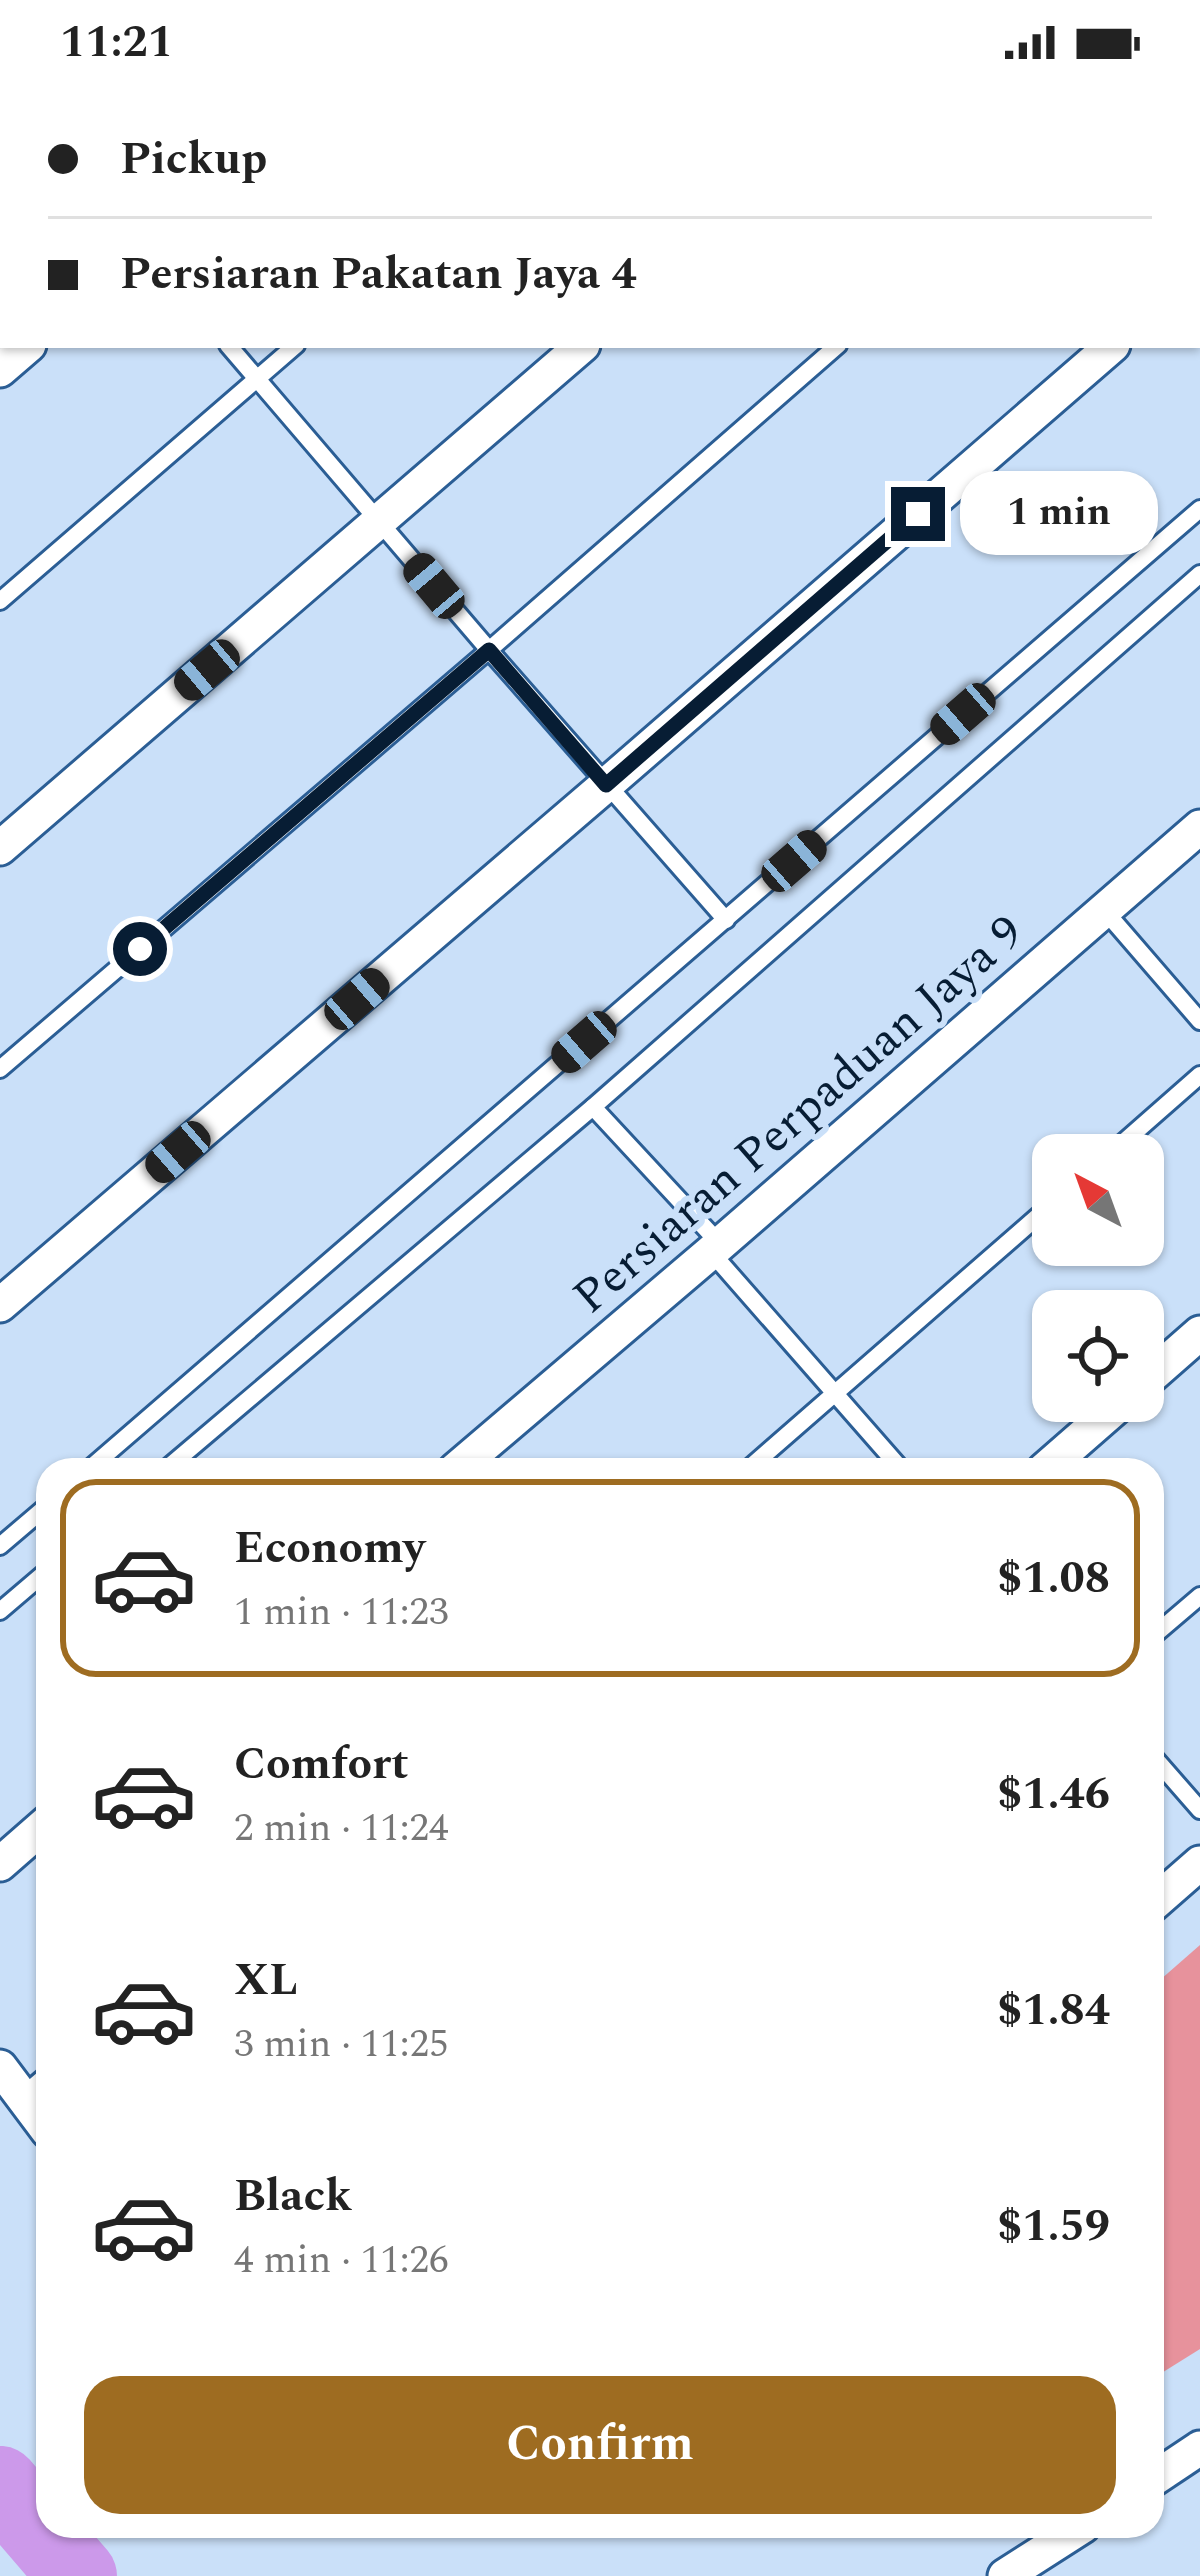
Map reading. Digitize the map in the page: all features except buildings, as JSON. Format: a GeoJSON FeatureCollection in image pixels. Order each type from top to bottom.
{"type":"FeatureCollection","features":[{"type":"Feature","properties":{"kind":"street"},"geometry":{"type":"LineString","coordinates":[[0,370],[25,348]]}},
{"type":"Feature","properties":{"kind":"street"},"geometry":{"type":"LineString","coordinates":[[0,848],[580,348]]}},
{"type":"Feature","properties":{"kind":"street"},"geometry":{"type":"LineString","coordinates":[[0,1305],[1102,355]]}},
{"type":"Feature","properties":{"kind":"street","name":"Persiaran Perpaduan Jaya 9"},"geometry":{"type":"LineString","coordinates":[[468,1458],[1200,827]]}},
{"type":"Feature","properties":{"kind":"street"},"geometry":{"type":"LineString","coordinates":[[1164,1365],[1200,1333]]}},
{"type":"Feature","properties":{"kind":"street"},"geometry":{"type":"LineString","coordinates":[[1058,1458],[1099,1422]]}},
{"type":"Feature","properties":{"kind":"street"},"geometry":{"type":"LineString","coordinates":[[0,1864],[36,1832]]}},
{"type":"Feature","properties":{"kind":"street"},"geometry":{"type":"LineString","coordinates":[[1164,1894],[1200,1863]]}},
{"type":"Feature","properties":{"kind":"street"},"geometry":{"type":"LineString","coordinates":[[0,2066],[36,2115]]}},
{"type":"Feature","properties":{"kind":"street"},"geometry":{"type":"LineString","coordinates":[[1164,2472],[1200,2448]]}},
{"type":"Feature","properties":{"kind":"street"},"geometry":{"type":"LineString","coordinates":[[1006,2576],[1065,2538]]}},
{"type":"Feature","properties":{"kind":"lane"},"geometry":{"type":"LineString","coordinates":[[232,348],[726,920]]}},
{"type":"Feature","properties":{"kind":"lane"},"geometry":{"type":"LineString","coordinates":[[0,602],[292,348]]}},
{"type":"Feature","properties":{"kind":"lane"},"geometry":{"type":"LineString","coordinates":[[0,1069],[835,348]]}},
{"type":"Feature","properties":{"kind":"lane"},"geometry":{"type":"LineString","coordinates":[[102,1458],[1200,508]]}},
{"type":"Feature","properties":{"kind":"lane"},"geometry":{"type":"LineString","coordinates":[[182,1458],[593,1107],[1200,574]]}},
{"type":"Feature","properties":{"kind":"lane"},"geometry":{"type":"LineString","coordinates":[[1105,910],[1200,1021]]}},
{"type":"Feature","properties":{"kind":"lane"},"geometry":{"type":"LineString","coordinates":[[1132,1134],[1200,1075]]}},
{"type":"Feature","properties":{"kind":"lane"},"geometry":{"type":"LineString","coordinates":[[593,1107],[891,1458]]}},
{"type":"Feature","properties":{"kind":"lane"},"geometry":{"type":"LineString","coordinates":[[762,1458],[1032,1222]]}},
{"type":"Feature","properties":{"kind":"lane"},"geometry":{"type":"LineString","coordinates":[[0,1546],[36,1514]]}},
{"type":"Feature","properties":{"kind":"lane"},"geometry":{"type":"LineString","coordinates":[[0,1610],[36,1580]]}},
{"type":"Feature","properties":{"kind":"lane"},"geometry":{"type":"LineString","coordinates":[[1164,1627],[1200,1596]]}},
{"type":"Feature","properties":{"kind":"lane"},"geometry":{"type":"LineString","coordinates":[[1164,1769],[1200,1810]]}},
{"type":"Feature","properties":{"kind":"lane"},"geometry":{"type":"LineString","coordinates":[[22,2096],[36,2084]]}},
{"type":"Feature","properties":{"kind":"shaded area"},"geometry":{"type":"Polygon","coordinates":[[[1200,1945],[1200,2349],[1164,2372],[1164,1976],[1200,1945]]]}},
{"type":"Feature","properties":{"kind":"waterway"},"geometry":{"type":"LineString","coordinates":[[0,2485],[36,2527]]}},
{"type":"Feature","properties":{"kind":"waterway"},"geometry":{"type":"LineString","coordinates":[[45,2538],[78,2576]]}},
{"type":"Feature","properties":{"kind":"route"},"geometry":{"type":"LineString","coordinates":[[140,949],[489,650],[606,785],[918,514]]}}]}
